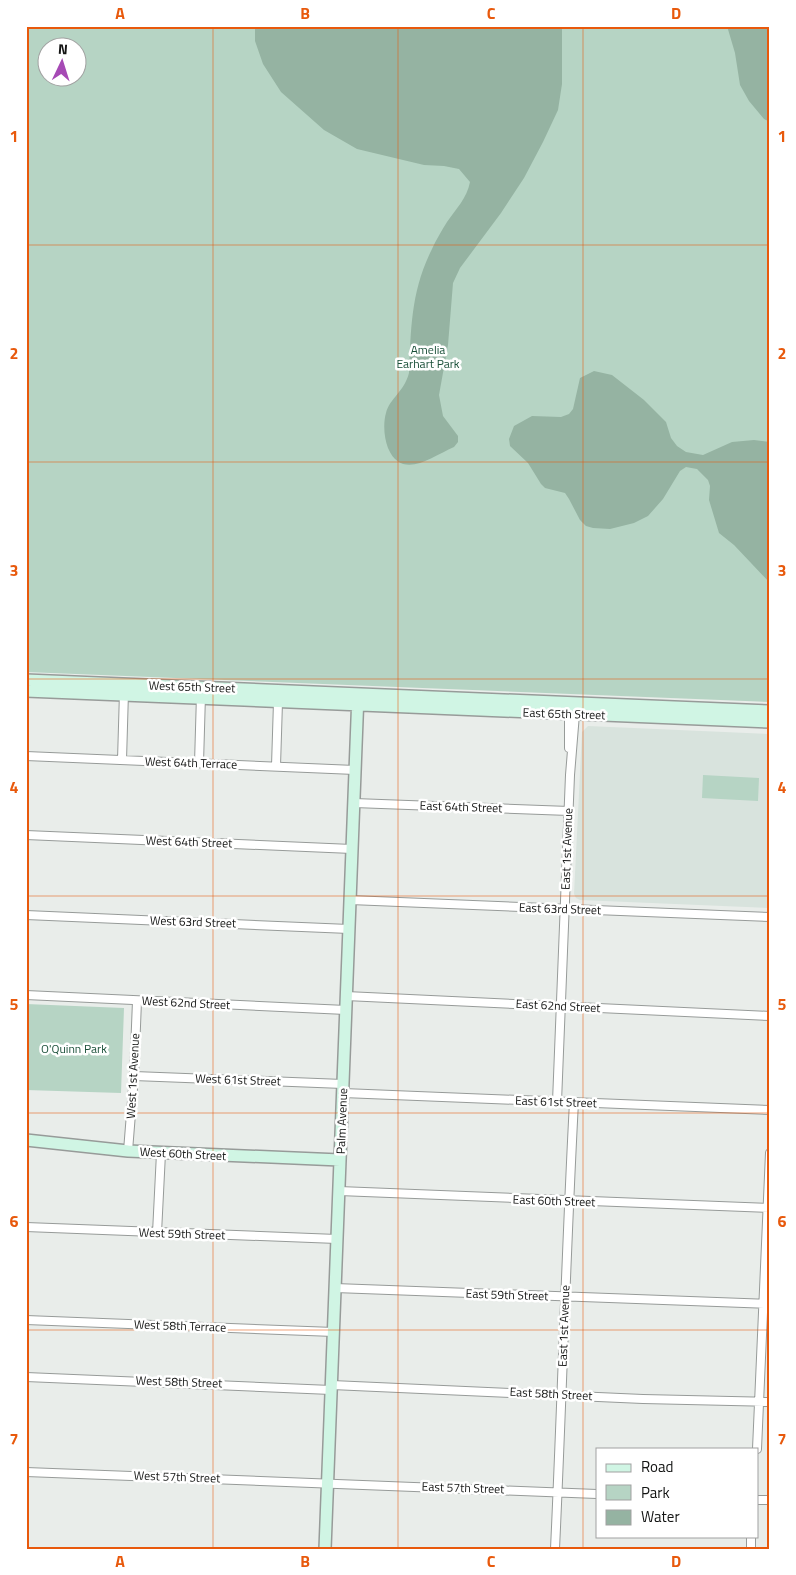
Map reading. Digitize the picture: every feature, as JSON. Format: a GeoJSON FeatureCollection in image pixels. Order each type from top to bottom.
{"type":"FeatureCollection","features":[{"type":"Feature","properties":{"kind":"main road","name":"West 65th Street"},"geometry":{"type":"LineString","coordinates":[[26,680],[124,690]]}},
{"type":"Feature","properties":{"kind":"main road","name":"West 65th Street"},"geometry":{"type":"LineString","coordinates":[[26,692],[124,690],[358,700]]}},
{"type":"Feature","properties":{"kind":"main road","name":"West 65th Street"},"geometry":{"type":"LineString","coordinates":[[201,693],[278,702],[358,700]]}},
{"type":"Feature","properties":{"kind":"main road","name":"East 65th Street"},"geometry":{"type":"LineString","coordinates":[[358,700],[770,722]]}},
{"type":"Feature","properties":{"kind":"main road","name":"Palm Avenue"},"geometry":{"type":"LineString","coordinates":[[325,1549],[358,700]]}},
{"type":"Feature","properties":{"kind":"main road","name":"East 65th Street"},"geometry":{"type":"LineString","coordinates":[[572,711],[770,711]]}},
{"type":"Feature","properties":{"kind":"main road","name":"West 60th Street"},"geometry":{"type":"LineString","coordinates":[[26,1140],[128,1151],[340,1160]]}},
{"type":"Feature","properties":{"kind":"street"},"geometry":{"type":"LineString","coordinates":[[122,760],[124,690]]}},
{"type":"Feature","properties":{"kind":"street"},"geometry":{"type":"LineString","coordinates":[[199,763],[201,693]]}},
{"type":"Feature","properties":{"kind":"street"},"geometry":{"type":"LineString","coordinates":[[276,766],[278,702]]}},
{"type":"Feature","properties":{"kind":"street","name":"East 1st Avenue"},"geometry":{"type":"LineString","coordinates":[[557,1102],[572,711]]}},
{"type":"Feature","properties":{"kind":"street","name":"West 64th Terrace"},"geometry":{"type":"LineString","coordinates":[[26,756],[355,770]]}},
{"type":"Feature","properties":{"kind":"street","name":"East 64th Street"},"geometry":{"type":"LineString","coordinates":[[354,803],[569,811]]}},
{"type":"Feature","properties":{"kind":"street","name":"West 64th Street"},"geometry":{"type":"LineString","coordinates":[[26,835],[352,849]]}},
{"type":"Feature","properties":{"kind":"street","name":"East 63rd Street"},"geometry":{"type":"LineString","coordinates":[[350,900],[770,917]]}},
{"type":"Feature","properties":{"kind":"street","name":"West 63rd Street"},"geometry":{"type":"LineString","coordinates":[[26,915],[349,929]]}},
{"type":"Feature","properties":{"kind":"street","name":"West 62nd Street"},"geometry":{"type":"LineString","coordinates":[[26,995],[346,1010]]}},
{"type":"Feature","properties":{"kind":"street","name":"East 62nd Street"},"geometry":{"type":"LineString","coordinates":[[346,996],[770,1016]]}},
{"type":"Feature","properties":{"kind":"street","name":"West 1st Avenue"},"geometry":{"type":"LineString","coordinates":[[128,1151],[137,1001]]}},
{"type":"Feature","properties":{"kind":"street","name":"West 61st Street"},"geometry":{"type":"LineString","coordinates":[[134,1076],[343,1089]]}},
{"type":"Feature","properties":{"kind":"street","name":"East 61st Street"},"geometry":{"type":"LineString","coordinates":[[343,1089],[557,1102],[770,1110]]}},
{"type":"Feature","properties":{"kind":"street","name":"East 1st Avenue"},"geometry":{"type":"LineString","coordinates":[[555,1549],[574,1102]]}},
{"type":"Feature","properties":{"kind":"street"},"geometry":{"type":"LineString","coordinates":[[158,1233],[161,1153]]}},
{"type":"Feature","properties":{"kind":"street"},"geometry":{"type":"LineString","coordinates":[[757,1448],[767,1304],[770,1153]]}},
{"type":"Feature","properties":{"kind":"street","name":"East 60th Street"},"geometry":{"type":"LineString","coordinates":[[339,1191],[769,1208]]}},
{"type":"Feature","properties":{"kind":"street","name":"West 59th Street"},"geometry":{"type":"LineString","coordinates":[[26,1227],[337,1239]]}},
{"type":"Feature","properties":{"kind":"street","name":"East 59th Street"},"geometry":{"type":"LineString","coordinates":[[335,1288],[767,1304]]}},
{"type":"Feature","properties":{"kind":"street","name":"West 58th Terrace"},"geometry":{"type":"LineString","coordinates":[[26,1320],[334,1332]]}},
{"type":"Feature","properties":{"kind":"street","name":"West 58th Street"},"geometry":{"type":"LineString","coordinates":[[26,1377],[331,1387]]}},
{"type":"Feature","properties":{"kind":"street","name":"East 58th Street"},"geometry":{"type":"LineString","coordinates":[[331,1387],[770,1402]]}},
{"type":"Feature","properties":{"kind":"street","name":"West 57th Street"},"geometry":{"type":"LineString","coordinates":[[26,1472],[328,1483]]}},
{"type":"Feature","properties":{"kind":"street","name":"East 57th Street"},"geometry":{"type":"LineString","coordinates":[[328,1483],[596,1494]]}},
{"type":"Feature","properties":{"kind":"shaded area"},"geometry":{"type":"Polygon","coordinates":[[[588,726],[770,734],[770,908],[580,900],[576,898],[574,894],[582,732],[588,726]]]}},
{"type":"Feature","properties":{"kind":"green space","name":"Amelia Earhart Park"},"geometry":{"type":"Polygon","coordinates":[[[26,26],[770,26],[770,702],[26,672],[26,26]]]}},
{"type":"Feature","properties":{"kind":"green space"},"geometry":{"type":"Polygon","coordinates":[[[703,775],[759,778],[758,801],[702,798],[703,775]]]}},
{"type":"Feature","properties":{"kind":"green space","name":"O'Quinn Park"},"geometry":{"type":"Polygon","coordinates":[[[26,1004],[124,1008],[121,1093],[26,1090],[26,1004]]]}},
{"type":"Feature","properties":{"kind":"water"},"geometry":{"type":"Polygon","coordinates":[[[255,26],[562,26],[562,84],[558,110],[524,178],[501,213],[460,268],[453,283],[448,345],[439,395],[443,416],[458,436],[458,442],[454,447],[418,464],[409,465],[401,463],[394,458],[386,440],[385,417],[388,408],[407,380],[409,373],[413,310],[425,264],[441,232],[464,198],[470,182],[459,169],[424,165],[357,149],[324,130],[281,92],[263,64],[255,41],[255,26]]]}},
{"type":"Feature","properties":{"kind":"water"},"geometry":{"type":"Polygon","coordinates":[[[727,26],[770,26],[770,122],[764,119],[749,101],[740,85],[735,53],[727,26]]]}},
{"type":"Feature","properties":{"kind":"water"},"geometry":{"type":"Polygon","coordinates":[[[594,371],[612,375],[644,400],[666,422],[671,438],[677,446],[686,452],[703,455],[732,442],[754,440],[770,442],[770,583],[734,545],[719,533],[709,500],[710,486],[708,480],[697,469],[686,467],[680,471],[663,499],[648,516],[634,523],[610,529],[586,526],[580,520],[565,493],[545,488],[541,484],[528,463],[510,446],[509,439],[514,426],[532,416],[561,417],[569,414],[573,409],[580,378],[594,371]]]}}]}
